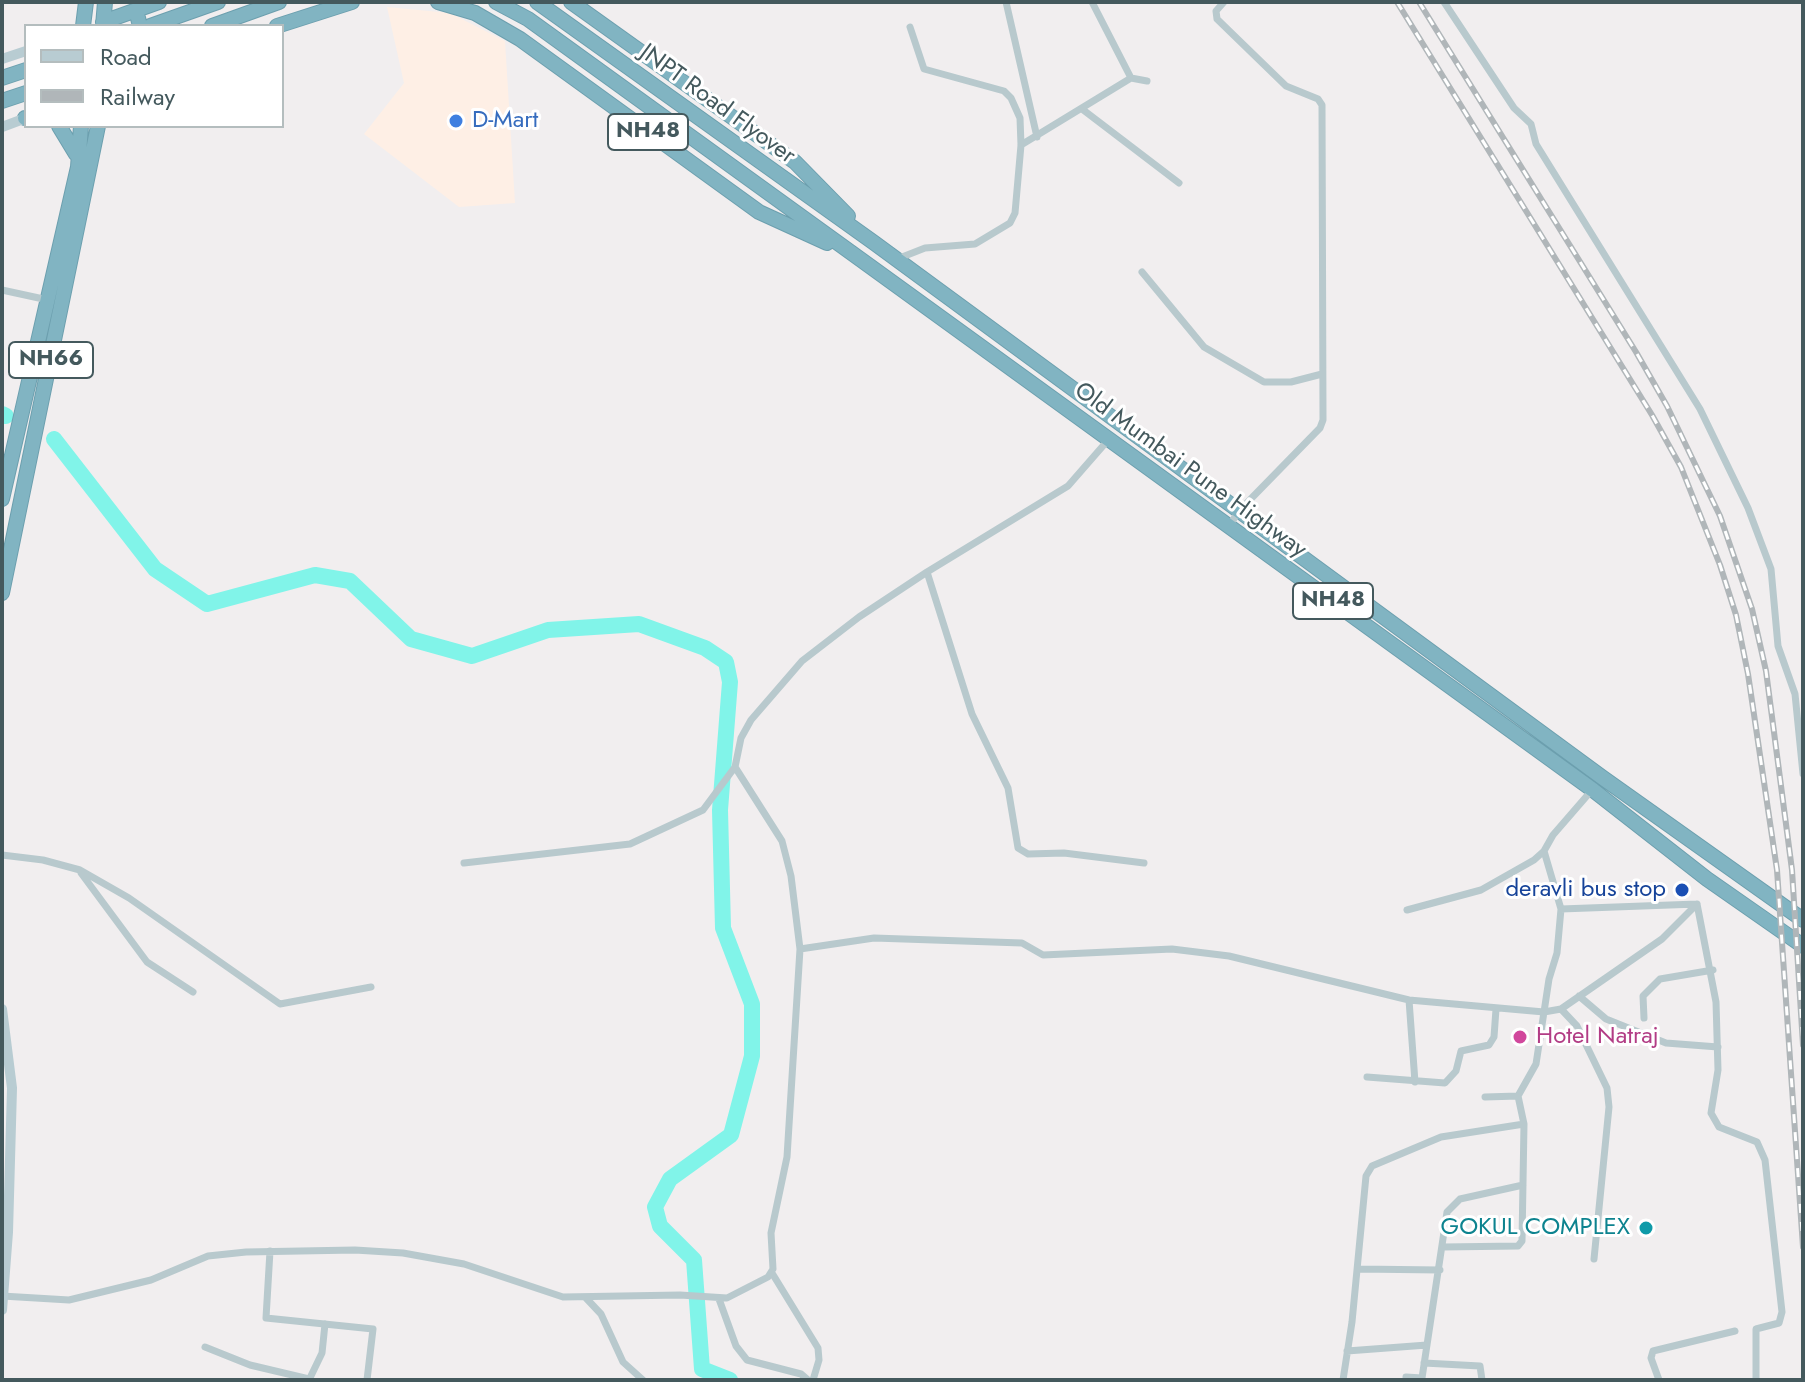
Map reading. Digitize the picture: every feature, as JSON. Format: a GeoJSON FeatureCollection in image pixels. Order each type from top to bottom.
{"type":"FeatureCollection","features":[{"type":"Feature","properties":{"kind":"highway"},"geometry":{"type":"LineString","coordinates":[[83,24],[86,2]]}},
{"type":"Feature","properties":{"kind":"highway"},"geometry":{"type":"LineString","coordinates":[[105,2],[103,24],[159,2]]}},
{"type":"Feature","properties":{"kind":"highway"},"geometry":{"type":"LineString","coordinates":[[156,24],[218,2]]}},
{"type":"Feature","properties":{"kind":"highway"},"geometry":{"type":"LineString","coordinates":[[218,24],[279,2]]}},
{"type":"Feature","properties":{"kind":"highway"},"geometry":{"type":"LineString","coordinates":[[283,24],[352,2]]}},
{"type":"Feature","properties":{"kind":"highway","name":"NH48"},"geometry":{"type":"LineString","coordinates":[[438,2],[475,13],[520,39],[759,212],[860,259]]}},
{"type":"Feature","properties":{"kind":"highway","name":"JNPT Road Flyover"},"geometry":{"type":"LineString","coordinates":[[496,2],[528,19],[860,259]]}},
{"type":"Feature","properties":{"kind":"highway","name":"JNPT Road Flyover"},"geometry":{"type":"LineString","coordinates":[[537,2],[873,242]]}},
{"type":"Feature","properties":{"kind":"highway","name":"NH48"},"geometry":{"type":"LineString","coordinates":[[571,2],[795,162],[873,242]]}},
{"type":"Feature","properties":{"kind":"highway"},"geometry":{"type":"LineString","coordinates":[[136,10],[140,24]]}},
{"type":"Feature","properties":{"kind":"highway"},"geometry":{"type":"LineString","coordinates":[[2,78],[24,71]]}},
{"type":"Feature","properties":{"kind":"highway"},"geometry":{"type":"LineString","coordinates":[[2,101],[24,94]]}},
{"type":"Feature","properties":{"kind":"highway"},"geometry":{"type":"LineString","coordinates":[[61,128],[72,141],[78,167]]}},
{"type":"Feature","properties":{"kind":"highway","name":"NH66"},"geometry":{"type":"LineString","coordinates":[[2,499],[78,167],[81,128]]}},
{"type":"Feature","properties":{"kind":"highway","name":"NH66"},"geometry":{"type":"LineString","coordinates":[[2,593],[98,128]]}},
{"type":"Feature","properties":{"kind":"highway","name":"Old Mumbai Pune Highway"},"geometry":{"type":"LineString","coordinates":[[873,242],[1239,511],[1598,784],[1700,874],[1803,946]]}},
{"type":"Feature","properties":{"kind":"highway","name":"Old Mumbai Pune Highway"},"geometry":{"type":"LineString","coordinates":[[860,259],[1229,526],[1598,784],[1713,857],[1803,920]]}},
{"type":"Feature","properties":{"kind":"highway"},"geometry":{"type":"LineString","coordinates":[[1700,874],[1713,857]]}},
{"type":"Feature","properties":{"kind":"street"},"geometry":{"type":"LineString","coordinates":[[1006,2],[1037,137]]}},
{"type":"Feature","properties":{"kind":"street"},"geometry":{"type":"LineString","coordinates":[[1092,2],[1131,78]]}},
{"type":"Feature","properties":{"kind":"street"},"geometry":{"type":"LineString","coordinates":[[1224,2],[1216,11],[1217,19],[1286,86],[1318,99],[1322,105],[1324,410],[1320,428],[1239,511],[1229,526]]}},
{"type":"Feature","properties":{"kind":"street"},"geometry":{"type":"LineString","coordinates":[[1444,2],[1514,108],[1531,124],[1536,144],[1700,409],[1748,508],[1771,569],[1778,646],[1795,694],[1803,774]]}},
{"type":"Feature","properties":{"kind":"street"},"geometry":{"type":"LineString","coordinates":[[897,259],[925,248],[975,244],[1010,223],[1015,213],[1021,145],[1020,118],[1011,98],[1004,91],[924,69],[910,27]]}},
{"type":"Feature","properties":{"kind":"street"},"geometry":{"type":"LineString","coordinates":[[2,59],[24,52]]}},
{"type":"Feature","properties":{"kind":"street"},"geometry":{"type":"LineString","coordinates":[[1021,145],[1131,78],[1147,81]]}},
{"type":"Feature","properties":{"kind":"street"},"geometry":{"type":"LineString","coordinates":[[1082,109],[1179,183]]}},
{"type":"Feature","properties":{"kind":"street"},"geometry":{"type":"LineString","coordinates":[[2,127],[24,119]]}},
{"type":"Feature","properties":{"kind":"street"},"geometry":{"type":"LineString","coordinates":[[1142,272],[1204,347],[1264,382],[1291,382],[1322,374]]}},
{"type":"Feature","properties":{"kind":"street"},"geometry":{"type":"LineString","coordinates":[[2,290],[48,300]]}},
{"type":"Feature","properties":{"kind":"street"},"geometry":{"type":"LineString","coordinates":[[464,863],[630,844],[703,810],[734,770],[741,738],[751,720],[802,661],[859,617],[927,572],[1068,486],[1109,439]]}},
{"type":"Feature","properties":{"kind":"street"},"geometry":{"type":"LineString","coordinates":[[927,572],[972,714],[1008,788],[1018,848],[1028,854],[1064,853],[1144,863]]}},
{"type":"Feature","properties":{"kind":"street"},"geometry":{"type":"LineString","coordinates":[[716,1299],[736,1346],[747,1360],[801,1374],[811,1380],[819,1360],[818,1348],[772,1273],[771,1233],[787,1157],[800,949],[791,876],[782,841],[734,770]]}},
{"type":"Feature","properties":{"kind":"street"},"geometry":{"type":"LineString","coordinates":[[1407,910],[1481,890],[1544,851],[1553,835],[1598,784]]}},
{"type":"Feature","properties":{"kind":"street"},"geometry":{"type":"LineString","coordinates":[[1443,1247],[1520,1245],[1524,1124],[1518,1096],[1536,1064],[1557,953],[1561,909],[1544,851]]}},
{"type":"Feature","properties":{"kind":"street"},"geometry":{"type":"LineString","coordinates":[[2,855],[43,860],[80,870],[129,898],[280,1004],[371,987]]}},
{"type":"Feature","properties":{"kind":"street"},"geometry":{"type":"LineString","coordinates":[[80,870],[147,962],[193,992]]}},
{"type":"Feature","properties":{"kind":"street"},"geometry":{"type":"LineString","coordinates":[[800,949],[874,938],[1022,943],[1043,955],[1172,949],[1229,956],[1409,1000],[1544,1012],[1561,1009],[1662,939],[1697,904]]}},
{"type":"Feature","properties":{"kind":"street"},"geometry":{"type":"LineString","coordinates":[[1561,909],[1697,904]]}},
{"type":"Feature","properties":{"kind":"street"},"geometry":{"type":"LineString","coordinates":[[1697,904],[1713,970],[1718,1047],[1713,1120],[1719,1127],[1757,1142],[1765,1160],[1782,1312],[1779,1323],[1756,1329],[1756,1380]]}},
{"type":"Feature","properties":{"kind":"street"},"geometry":{"type":"LineString","coordinates":[[1644,1018],[1643,996],[1660,979],[1713,970]]}},
{"type":"Feature","properties":{"kind":"street"},"geometry":{"type":"LineString","coordinates":[[1579,996],[1606,1019],[1666,1043],[1718,1047]]}},
{"type":"Feature","properties":{"kind":"street"},"geometry":{"type":"LineString","coordinates":[[1409,1000],[1415,1082]]}},
{"type":"Feature","properties":{"kind":"street"},"geometry":{"type":"LineString","coordinates":[[2,1009],[12,1088],[2,1310]]}},
{"type":"Feature","properties":{"kind":"street"},"geometry":{"type":"LineString","coordinates":[[1367,1077],[1445,1083],[1456,1071],[1461,1051],[1489,1045],[1494,1037],[1496,1009]]}},
{"type":"Feature","properties":{"kind":"street"},"geometry":{"type":"LineString","coordinates":[[1561,1009],[1577,1026],[1607,1088],[1609,1107],[1594,1259]]}},
{"type":"Feature","properties":{"kind":"street"},"geometry":{"type":"LineString","coordinates":[[1485,1097],[1518,1096]]}},
{"type":"Feature","properties":{"kind":"street"},"geometry":{"type":"LineString","coordinates":[[1343,1380],[1358,1269],[1366,1176],[1372,1166],[1441,1137],[1524,1124]]}},
{"type":"Feature","properties":{"kind":"street"},"geometry":{"type":"LineString","coordinates":[[1406,1377],[1422,1378],[1447,1212],[1460,1199],[1523,1185]]}},
{"type":"Feature","properties":{"kind":"street"},"geometry":{"type":"LineString","coordinates":[[3,1296],[69,1300],[151,1280],[208,1256],[270,1251],[403,1253],[464,1264],[547,1294],[585,1297],[680,1295],[716,1299],[736,1296],[772,1273]]}},
{"type":"Feature","properties":{"kind":"street"},"geometry":{"type":"LineString","coordinates":[[270,1251],[266,1318],[373,1329],[367,1380]]}},
{"type":"Feature","properties":{"kind":"street"},"geometry":{"type":"LineString","coordinates":[[1358,1269],[1440,1270]]}},
{"type":"Feature","properties":{"kind":"street"},"geometry":{"type":"LineString","coordinates":[[585,1297],[601,1314],[623,1362],[643,1380]]}},
{"type":"Feature","properties":{"kind":"street"},"geometry":{"type":"LineString","coordinates":[[205,1347],[250,1365],[309,1380],[322,1353],[325,1324]]}},
{"type":"Feature","properties":{"kind":"street"},"geometry":{"type":"LineString","coordinates":[[1659,1380],[1653,1351],[1735,1331]]}},
{"type":"Feature","properties":{"kind":"street"},"geometry":{"type":"LineString","coordinates":[[1347,1351],[1427,1345]]}},
{"type":"Feature","properties":{"kind":"street"},"geometry":{"type":"LineString","coordinates":[[1424,1363],[1480,1366],[1482,1380]]}},
{"type":"Feature","properties":{"kind":"shaded area"},"geometry":{"type":"Polygon","coordinates":[[[387,7],[450,13],[505,41],[515,203],[459,207],[364,134],[404,83],[387,7]]]}},
{"type":"Feature","properties":{"kind":"waterway"},"geometry":{"type":"LineString","coordinates":[[2,414],[6,416]]}},
{"type":"Feature","properties":{"kind":"waterway"},"geometry":{"type":"LineString","coordinates":[[54,439],[155,569],[207,604],[315,575],[350,581],[411,639],[472,656],[548,630],[639,624],[705,648],[726,662],[730,682],[720,810],[723,928],[752,1004],[752,1056],[731,1135],[670,1179],[655,1207],[660,1226],[694,1260],[702,1369],[730,1380]]}},
{"type":"Feature","properties":{"kind":"railway"},"geometry":{"type":"LineString","coordinates":[[1397,2],[1652,415],[1681,467],[1720,565],[1736,615],[1748,674],[1777,870],[1803,1247]]}},
{"type":"Feature","properties":{"kind":"railway"},"geometry":{"type":"LineString","coordinates":[[1419,2],[1636,352],[1667,406],[1720,516],[1752,609],[1766,671],[1792,870],[1803,1045]]}},
{"type":"Feature","properties":{"kind":"place","name":"D-Mart"},"geometry":{"type":"Point","coordinates":[456,121]}},
{"type":"Feature","properties":{"kind":"place","name":"deravli bus stop"},"geometry":{"type":"Point","coordinates":[1682,890]}},
{"type":"Feature","properties":{"kind":"place","name":"Hotel Natraj"},"geometry":{"type":"Point","coordinates":[1520,1037]}},
{"type":"Feature","properties":{"kind":"place","name":"GOKUL COMPLEX"},"geometry":{"type":"Point","coordinates":[1646,1228]}}]}
